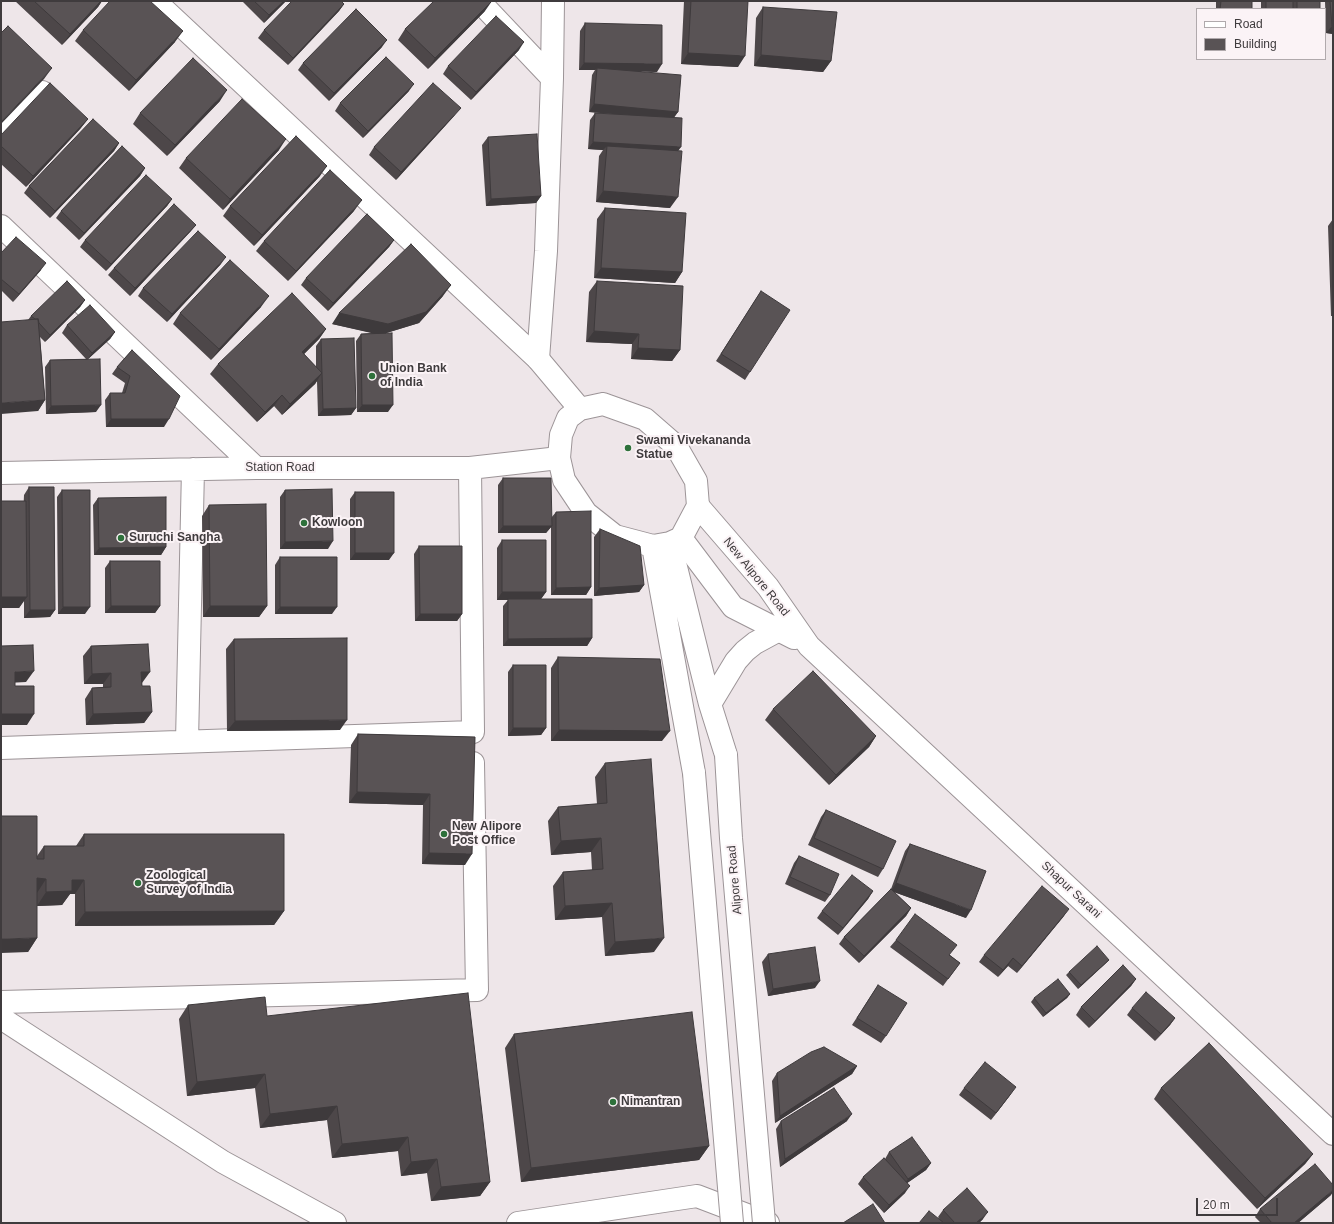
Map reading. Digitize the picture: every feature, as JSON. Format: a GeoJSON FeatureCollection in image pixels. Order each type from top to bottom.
{"type":"FeatureCollection","features":[{"type":"Feature","properties":{"kind":"street"},"geometry":{"type":"LineString","coordinates":[[155,1],[538,359],[580,409]]}},
{"type":"Feature","properties":{"kind":"street"},"geometry":{"type":"LineString","coordinates":[[479,1],[552,78]]}},
{"type":"Feature","properties":{"kind":"street"},"geometry":{"type":"LineString","coordinates":[[538,359],[546,251],[553,1]]}},
{"type":"Feature","properties":{"kind":"street"},"geometry":{"type":"LineString","coordinates":[[1,132],[42,92]]}},
{"type":"Feature","properties":{"kind":"street"},"geometry":{"type":"LineString","coordinates":[[1,226],[256,468]]}},
{"type":"Feature","properties":{"kind":"street"},"geometry":{"type":"LineString","coordinates":[[668,542],[615,536],[586,513],[564,480],[559,458],[561,435],[568,418],[580,409],[602,404],[645,419],[676,446],[696,482],[698,506],[668,542],[694,773],[732,1223]]}},
{"type":"Feature","properties":{"kind":"street","name":"Station Road"},"geometry":{"type":"LineString","coordinates":[[1,473],[256,468],[470,468],[559,458]]}},
{"type":"Feature","properties":{"kind":"street"},"geometry":{"type":"LineString","coordinates":[[1,1002],[477,990],[470,468]]}},
{"type":"Feature","properties":{"kind":"street"},"geometry":{"type":"LineString","coordinates":[[187,740],[194,469]]}},
{"type":"Feature","properties":{"kind":"street","name":"New Alipore Road"},"geometry":{"type":"LineString","coordinates":[[698,506],[768,588],[809,646]]}},
{"type":"Feature","properties":{"kind":"street","name":"New Alipore Road"},"geometry":{"type":"LineString","coordinates":[[668,542],[733,607],[809,646]]}},
{"type":"Feature","properties":{"kind":"street","name":"Alipore Road"},"geometry":{"type":"LineString","coordinates":[[668,542],[710,704],[726,755],[731,838],[764,1223]]}},
{"type":"Feature","properties":{"kind":"street"},"geometry":{"type":"LineString","coordinates":[[710,704],[736,661],[755,643],[779,630]]}},
{"type":"Feature","properties":{"kind":"street","name":"Shapur Sarani"},"geometry":{"type":"LineString","coordinates":[[809,646],[1333,1134]]}},
{"type":"Feature","properties":{"kind":"street"},"geometry":{"type":"LineString","coordinates":[[1,748],[187,740],[473,732]]}},
{"type":"Feature","properties":{"kind":"street"},"geometry":{"type":"LineString","coordinates":[[1,1018],[223,1162],[335,1223]]}},
{"type":"Feature","properties":{"kind":"street"},"geometry":{"type":"LineString","coordinates":[[518,1223],[697,1196],[768,1223]]}},
{"type":"Feature","properties":{"kind":"building"},"geometry":{"type":"Polygon","coordinates":[[[34,1],[101,1],[70,34],[34,1]]]}},
{"type":"Feature","properties":{"kind":"building"},"geometry":{"type":"Polygon","coordinates":[[[110,1],[150,1],[183,31],[136,80],[83,30],[110,1]]]}},
{"type":"Feature","properties":{"kind":"building"},"geometry":{"type":"Polygon","coordinates":[[[254,1],[284,1],[269,15],[254,1]]]}},
{"type":"Feature","properties":{"kind":"building"},"geometry":{"type":"Polygon","coordinates":[[[292,1],[341,1],[344,4],[293,58],[264,30],[292,1]]]}},
{"type":"Feature","properties":{"kind":"building"},"geometry":{"type":"Polygon","coordinates":[[[434,1],[492,1],[435,58],[405,29],[434,1]]]}},
{"type":"Feature","properties":{"kind":"building"},"geometry":{"type":"Polygon","coordinates":[[[691,1],[748,1],[745,56],[688,53],[691,1]]]}},
{"type":"Feature","properties":{"kind":"building"},"geometry":{"type":"Polygon","coordinates":[[[1221,1],[1252,1],[1252,8],[1220,8],[1221,1]]]}},
{"type":"Feature","properties":{"kind":"building"},"geometry":{"type":"Polygon","coordinates":[[[1266,1],[1293,1],[1293,8],[1266,8],[1266,1]]]}},
{"type":"Feature","properties":{"kind":"building"},"geometry":{"type":"Polygon","coordinates":[[[1297,1],[1320,1],[1320,8],[1297,8],[1297,1]]]}},
{"type":"Feature","properties":{"kind":"building"},"geometry":{"type":"Polygon","coordinates":[[[1330,1],[1333,1],[1333,26],[1332,26],[1330,1]]]}},
{"type":"Feature","properties":{"kind":"building"},"geometry":{"type":"Polygon","coordinates":[[[763,7],[837,12],[831,61],[761,55],[763,7]]]}},
{"type":"Feature","properties":{"kind":"building"},"geometry":{"type":"Polygon","coordinates":[[[356,9],[387,40],[334,93],[303,63],[356,9]]]}},
{"type":"Feature","properties":{"kind":"building"},"geometry":{"type":"Polygon","coordinates":[[[496,16],[524,42],[476,92],[448,66],[496,16]]]}},
{"type":"Feature","properties":{"kind":"building"},"geometry":{"type":"Polygon","coordinates":[[[585,23],[662,25],[662,64],[584,63],[585,23]]]}},
{"type":"Feature","properties":{"kind":"building"},"geometry":{"type":"Polygon","coordinates":[[[8,26],[52,68],[1,122],[1,33],[8,26]]]}},
{"type":"Feature","properties":{"kind":"building"},"geometry":{"type":"Polygon","coordinates":[[[386,57],[414,84],[368,131],[340,103],[386,57]]]}},
{"type":"Feature","properties":{"kind":"building"},"geometry":{"type":"Polygon","coordinates":[[[193,58],[227,90],[175,145],[140,113],[193,58]]]}},
{"type":"Feature","properties":{"kind":"building"},"geometry":{"type":"Polygon","coordinates":[[[597,68],[681,75],[678,112],[594,104],[597,68]]]}},
{"type":"Feature","properties":{"kind":"building"},"geometry":{"type":"Polygon","coordinates":[[[50,83],[88,119],[33,176],[1,146],[1,135],[50,83]]]}},
{"type":"Feature","properties":{"kind":"building"},"geometry":{"type":"Polygon","coordinates":[[[433,83],[461,108],[401,172],[374,147],[433,83]]]}},
{"type":"Feature","properties":{"kind":"building"},"geometry":{"type":"Polygon","coordinates":[[[242,99],[286,139],[230,199],[186,158],[242,99]]]}},
{"type":"Feature","properties":{"kind":"building"},"geometry":{"type":"Polygon","coordinates":[[[595,113],[682,118],[681,147],[593,142],[595,113]]]}},
{"type":"Feature","properties":{"kind":"building"},"geometry":{"type":"Polygon","coordinates":[[[93,119],[119,143],[55,211],[29,186],[93,119]]]}},
{"type":"Feature","properties":{"kind":"building"},"geometry":{"type":"Polygon","coordinates":[[[537,134],[541,196],[491,199],[488,137],[537,134]]]}},
{"type":"Feature","properties":{"kind":"building"},"geometry":{"type":"Polygon","coordinates":[[[296,136],[327,166],[262,235],[230,206],[296,136]]]}},
{"type":"Feature","properties":{"kind":"building"},"geometry":{"type":"Polygon","coordinates":[[[122,146],[145,168],[84,233],[61,211],[122,146]]]}},
{"type":"Feature","properties":{"kind":"building"},"geometry":{"type":"Polygon","coordinates":[[[607,146],[682,151],[678,197],[603,191],[607,146]]]}},
{"type":"Feature","properties":{"kind":"building"},"geometry":{"type":"Polygon","coordinates":[[[330,170],[362,200],[296,271],[264,241],[330,170]]]}},
{"type":"Feature","properties":{"kind":"building"},"geometry":{"type":"Polygon","coordinates":[[[146,175],[172,199],[111,264],[85,240],[146,175]]]}},
{"type":"Feature","properties":{"kind":"building"},"geometry":{"type":"Polygon","coordinates":[[[174,204],[196,225],[135,288],[114,268],[174,204]]]}},
{"type":"Feature","properties":{"kind":"building"},"geometry":{"type":"Polygon","coordinates":[[[605,208],[686,213],[682,272],[601,268],[605,208]]]}},
{"type":"Feature","properties":{"kind":"building"},"geometry":{"type":"Polygon","coordinates":[[[367,214],[394,240],[333,303],[306,278],[367,214]]]}},
{"type":"Feature","properties":{"kind":"building"},"geometry":{"type":"Polygon","coordinates":[[[198,231],[226,257],[172,314],[143,288],[198,231]]]}},
{"type":"Feature","properties":{"kind":"building"},"geometry":{"type":"Polygon","coordinates":[[[16,237],[46,263],[19,294],[1,279],[1,253],[16,237]]]}},
{"type":"Feature","properties":{"kind":"building"},"geometry":{"type":"Polygon","coordinates":[[[411,244],[451,285],[426,312],[388,324],[339,313],[411,244]]]}},
{"type":"Feature","properties":{"kind":"building"},"geometry":{"type":"Polygon","coordinates":[[[230,260],[269,296],[219,349],[180,313],[230,260]]]}},
{"type":"Feature","properties":{"kind":"building"},"geometry":{"type":"Polygon","coordinates":[[[67,281],[85,300],[50,335],[39,323],[38,319],[31,316],[67,281]]]}},
{"type":"Feature","properties":{"kind":"building"},"geometry":{"type":"Polygon","coordinates":[[[597,281],[683,286],[680,350],[638,348],[639,334],[594,331],[597,281]]]}},
{"type":"Feature","properties":{"kind":"building"},"geometry":{"type":"Polygon","coordinates":[[[761,291],[790,310],[750,372],[721,354],[761,291]]]}},
{"type":"Feature","properties":{"kind":"building"},"geometry":{"type":"Polygon","coordinates":[[[292,293],[326,329],[302,352],[322,373],[290,404],[282,395],[265,412],[218,364],[292,293]]]}},
{"type":"Feature","properties":{"kind":"building"},"geometry":{"type":"Polygon","coordinates":[[[90,305],[115,332],[92,353],[67,325],[90,305]]]}},
{"type":"Feature","properties":{"kind":"building"},"geometry":{"type":"Polygon","coordinates":[[[38,319],[45,400],[1,403],[1,322],[38,319]]]}},
{"type":"Feature","properties":{"kind":"building","name":"Union Bank of India"},"geometry":{"type":"Polygon","coordinates":[[[392,333],[393,405],[362,405],[361,334],[392,333]]]}},
{"type":"Feature","properties":{"kind":"building"},"geometry":{"type":"Polygon","coordinates":[[[354,338],[356,408],[323,409],[321,339],[354,338]]]}},
{"type":"Feature","properties":{"kind":"building"},"geometry":{"type":"Polygon","coordinates":[[[132,350],[180,396],[169,419],[111,419],[110,393],[125,393],[130,376],[117,367],[132,350]]]}},
{"type":"Feature","properties":{"kind":"building"},"geometry":{"type":"Polygon","coordinates":[[[100,359],[101,405],[51,406],[50,360],[100,359]]]}},
{"type":"Feature","properties":{"kind":"building"},"geometry":{"type":"Polygon","coordinates":[[[503,478],[551,478],[552,526],[503,526],[503,478]]]}},
{"type":"Feature","properties":{"kind":"building"},"geometry":{"type":"Polygon","coordinates":[[[29,487],[54,487],[55,610],[30,610],[29,487]]]}},
{"type":"Feature","properties":{"kind":"building","name":"Kowloon"},"geometry":{"type":"Polygon","coordinates":[[[332,489],[333,541],[285,542],[285,490],[332,489]]]}},
{"type":"Feature","properties":{"kind":"building"},"geometry":{"type":"Polygon","coordinates":[[[62,490],[90,490],[90,607],[63,607],[62,490]]]}},
{"type":"Feature","properties":{"kind":"building"},"geometry":{"type":"Polygon","coordinates":[[[355,492],[394,492],[394,553],[355,553],[355,492]]]}},
{"type":"Feature","properties":{"kind":"building"},"geometry":{"type":"Polygon","coordinates":[[[166,497],[166,547],[99,548],[98,498],[166,497]]]}},
{"type":"Feature","properties":{"kind":"building"},"geometry":{"type":"Polygon","coordinates":[[[1,501],[26,501],[27,597],[1,597],[1,501]]]}},
{"type":"Feature","properties":{"kind":"building"},"geometry":{"type":"Polygon","coordinates":[[[266,504],[267,606],[210,606],[209,505],[266,504]]]}},
{"type":"Feature","properties":{"kind":"building"},"geometry":{"type":"Polygon","coordinates":[[[591,511],[591,587],[556,588],[556,512],[591,511]]]}},
{"type":"Feature","properties":{"kind":"building"},"geometry":{"type":"Polygon","coordinates":[[[600,529],[640,546],[644,585],[599,588],[600,529]]]}},
{"type":"Feature","properties":{"kind":"building"},"geometry":{"type":"Polygon","coordinates":[[[502,540],[546,540],[546,592],[502,592],[502,540]]]}},
{"type":"Feature","properties":{"kind":"building"},"geometry":{"type":"Polygon","coordinates":[[[419,546],[462,546],[462,614],[420,614],[419,546]]]}},
{"type":"Feature","properties":{"kind":"building"},"geometry":{"type":"Polygon","coordinates":[[[280,557],[337,557],[337,607],[280,607],[280,557]]]}},
{"type":"Feature","properties":{"kind":"building"},"geometry":{"type":"Polygon","coordinates":[[[110,561],[160,561],[160,606],[111,606],[110,561]]]}},
{"type":"Feature","properties":{"kind":"building"},"geometry":{"type":"Polygon","coordinates":[[[508,599],[592,599],[592,638],[508,639],[508,599]]]}},
{"type":"Feature","properties":{"kind":"building"},"geometry":{"type":"Polygon","coordinates":[[[347,638],[347,720],[235,721],[234,639],[347,638]]]}},
{"type":"Feature","properties":{"kind":"building"},"geometry":{"type":"Polygon","coordinates":[[[148,644],[150,672],[141,672],[142,686],[150,686],[152,712],[93,714],[92,688],[111,687],[111,673],[92,674],[91,646],[148,644]]]}},
{"type":"Feature","properties":{"kind":"building"},"geometry":{"type":"Polygon","coordinates":[[[33,645],[34,671],[15,672],[15,686],[34,686],[34,714],[1,714],[1,646],[33,645]]]}},
{"type":"Feature","properties":{"kind":"building"},"geometry":{"type":"Polygon","coordinates":[[[558,657],[660,659],[670,731],[559,730],[558,657]]]}},
{"type":"Feature","properties":{"kind":"building"},"geometry":{"type":"Polygon","coordinates":[[[513,665],[546,665],[546,728],[513,728],[513,665]]]}},
{"type":"Feature","properties":{"kind":"building"},"geometry":{"type":"Polygon","coordinates":[[[813,671],[876,736],[836,775],[773,709],[813,671]]]}},
{"type":"Feature","properties":{"kind":"building","name":"New Alipore Post Office"},"geometry":{"type":"Polygon","coordinates":[[[358,734],[475,737],[472,854],[429,853],[430,794],[357,792],[358,734]]]}},
{"type":"Feature","properties":{"kind":"building"},"geometry":{"type":"Polygon","coordinates":[[[651,759],[664,938],[615,942],[612,903],[565,906],[563,872],[603,869],[601,838],[561,841],[558,807],[607,803],[605,763],[651,759]]]}},
{"type":"Feature","properties":{"kind":"building"},"geometry":{"type":"Polygon","coordinates":[[[826,810],[896,841],[883,869],[814,838],[826,810]]]}},
{"type":"Feature","properties":{"kind":"building","name":"Zoological Survey of India"},"geometry":{"type":"Polygon","coordinates":[[[1,816],[37,816],[37,859],[44,859],[44,846],[84,846],[84,834],[284,834],[284,911],[85,912],[84,880],[72,880],[72,891],[46,892],[46,879],[37,878],[37,938],[1,939],[1,816]]]}},
{"type":"Feature","properties":{"kind":"building"},"geometry":{"type":"Polygon","coordinates":[[[910,844],[986,871],[971,910],[896,883],[910,844]]]}},
{"type":"Feature","properties":{"kind":"building"},"geometry":{"type":"Polygon","coordinates":[[[799,856],[839,874],[830,895],[790,877],[799,856]]]}},
{"type":"Feature","properties":{"kind":"building"},"geometry":{"type":"Polygon","coordinates":[[[852,875],[873,891],[843,928],[822,911],[852,875]]]}},
{"type":"Feature","properties":{"kind":"building"},"geometry":{"type":"Polygon","coordinates":[[[1042,886],[1069,909],[1022,966],[1013,958],[1003,970],[984,955],[1042,886]]]}},
{"type":"Feature","properties":{"kind":"building"},"geometry":{"type":"Polygon","coordinates":[[[891,889],[911,908],[864,956],[844,937],[891,889]]]}},
{"type":"Feature","properties":{"kind":"building"},"geometry":{"type":"Polygon","coordinates":[[[915,914],[957,945],[949,955],[960,963],[948,979],[896,940],[915,914]]]}},
{"type":"Feature","properties":{"kind":"building"},"geometry":{"type":"Polygon","coordinates":[[[1097,946],[1109,960],[1081,985],[1069,972],[1097,946]]]}},
{"type":"Feature","properties":{"kind":"building"},"geometry":{"type":"Polygon","coordinates":[[[815,947],[820,981],[773,989],[768,954],[815,947]]]}},
{"type":"Feature","properties":{"kind":"building"},"geometry":{"type":"Polygon","coordinates":[[[1123,965],[1136,979],[1095,1021],[1081,1007],[1123,965]]]}},
{"type":"Feature","properties":{"kind":"building"},"geometry":{"type":"Polygon","coordinates":[[[1058,979],[1070,994],[1046,1013],[1034,998],[1058,979]]]}},
{"type":"Feature","properties":{"kind":"building"},"geometry":{"type":"Polygon","coordinates":[[[878,985],[907,1003],[886,1036],[857,1018],[878,985]]]}},
{"type":"Feature","properties":{"kind":"building"},"geometry":{"type":"Polygon","coordinates":[[[1146,992],[1175,1018],[1161,1034],[1132,1008],[1146,992]]]}},
{"type":"Feature","properties":{"kind":"building"},"geometry":{"type":"Polygon","coordinates":[[[468,993],[490,1182],[441,1187],[437,1159],[411,1162],[408,1137],[342,1144],[337,1106],[270,1114],[265,1074],[197,1082],[188,1005],[265,997],[267,1016],[468,993]]]}},
{"type":"Feature","properties":{"kind":"building"},"geometry":{"type":"Polygon","coordinates":[[[692,1012],[709,1146],[531,1168],[514,1034],[692,1012]]]}},
{"type":"Feature","properties":{"kind":"building"},"geometry":{"type":"Polygon","coordinates":[[[1209,1043],[1313,1154],[1265,1198],[1161,1088],[1209,1043]]]}},
{"type":"Feature","properties":{"kind":"building"},"geometry":{"type":"Polygon","coordinates":[[[824,1047],[857,1066],[780,1116],[777,1073],[811,1052],[824,1047]]]}},
{"type":"Feature","properties":{"kind":"building"},"geometry":{"type":"Polygon","coordinates":[[[985,1062],[1016,1087],[996,1113],[964,1088],[985,1062]]]}},
{"type":"Feature","properties":{"kind":"building"},"geometry":{"type":"Polygon","coordinates":[[[834,1088],[852,1114],[785,1159],[781,1121],[834,1088]]]}},
{"type":"Feature","properties":{"kind":"building"},"geometry":{"type":"Polygon","coordinates":[[[912,1137],[931,1163],[908,1179],[889,1152],[912,1137]]]}},
{"type":"Feature","properties":{"kind":"building"},"geometry":{"type":"Polygon","coordinates":[[[884,1158],[910,1186],[889,1205],[863,1177],[884,1158]]]}},
{"type":"Feature","properties":{"kind":"building"},"geometry":{"type":"Polygon","coordinates":[[[1315,1164],[1333,1185],[1333,1190],[1294,1223],[1272,1223],[1260,1209],[1315,1164]]]}},
{"type":"Feature","properties":{"kind":"building"},"geometry":{"type":"Polygon","coordinates":[[[967,1188],[988,1212],[976,1223],[955,1223],[943,1210],[967,1188]]]}},
{"type":"Feature","properties":{"kind":"building"},"geometry":{"type":"Polygon","coordinates":[[[873,1204],[885,1223],[843,1223],[873,1204]]]}},
{"type":"Feature","properties":{"kind":"building"},"geometry":{"type":"Polygon","coordinates":[[[929,1211],[944,1223],[919,1223],[929,1211]]]}},
{"type":"Feature","properties":{"kind":"place","name":"Union Bank of India"},"geometry":{"type":"Point","coordinates":[372,376]}},
{"type":"Feature","properties":{"kind":"place","name":"Swami Vivekananda Statue"},"geometry":{"type":"Point","coordinates":[628,448]}},
{"type":"Feature","properties":{"kind":"place","name":"Kowloon"},"geometry":{"type":"Point","coordinates":[304,523]}},
{"type":"Feature","properties":{"kind":"place","name":"Suruchi Sangha"},"geometry":{"type":"Point","coordinates":[121,538]}},
{"type":"Feature","properties":{"kind":"place","name":"New Alipore Post Office"},"geometry":{"type":"Point","coordinates":[444,834]}},
{"type":"Feature","properties":{"kind":"place","name":"Zoological Survey of India"},"geometry":{"type":"Point","coordinates":[138,883]}},
{"type":"Feature","properties":{"kind":"place","name":"Nimantran"},"geometry":{"type":"Point","coordinates":[613,1102]}}]}
